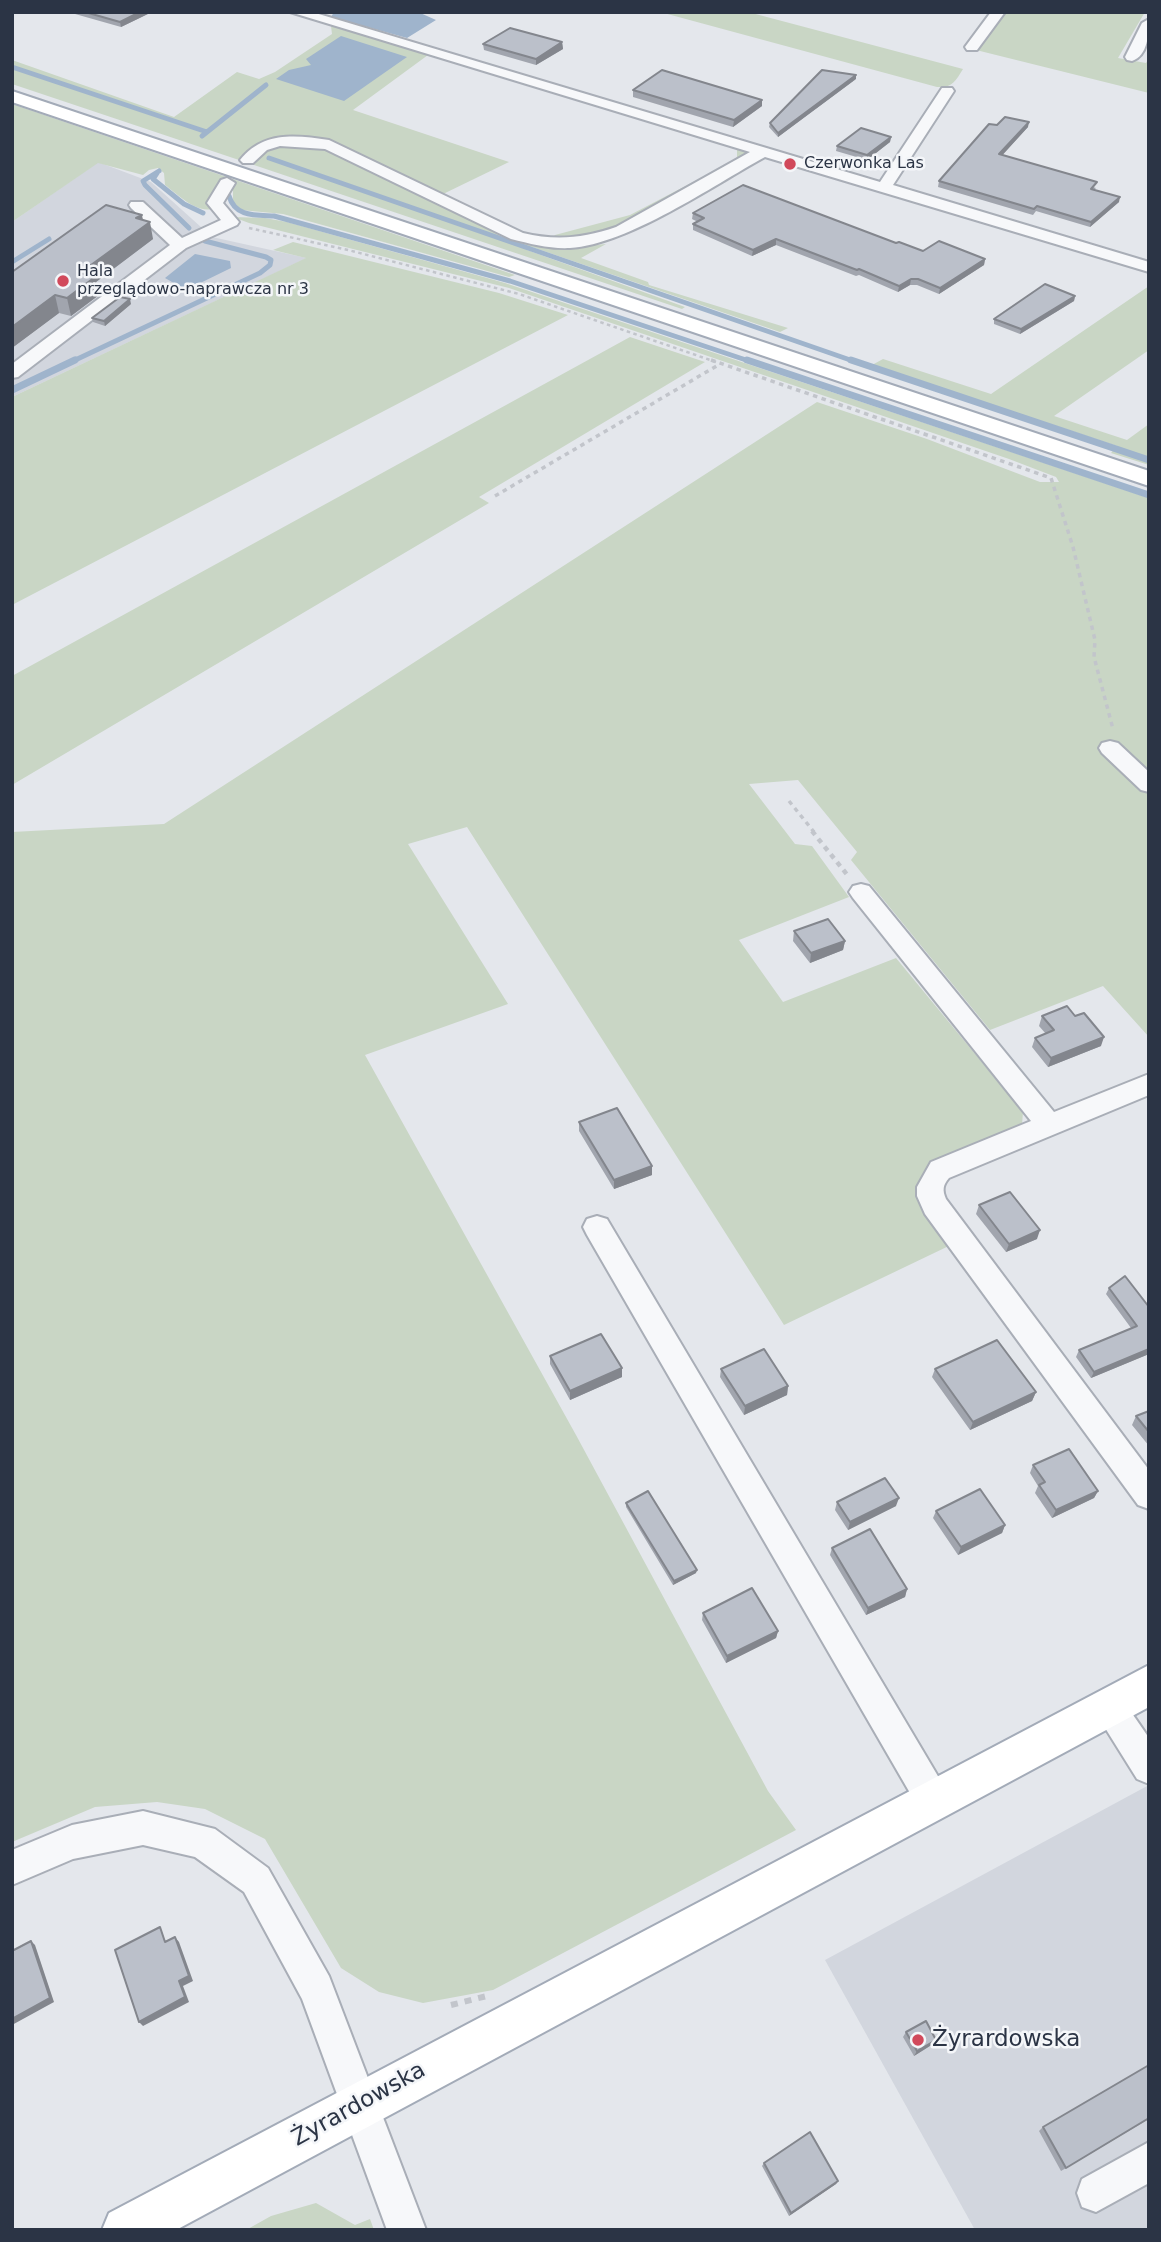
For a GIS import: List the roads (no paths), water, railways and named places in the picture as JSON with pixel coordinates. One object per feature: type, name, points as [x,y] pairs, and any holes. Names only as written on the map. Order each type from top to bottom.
[{"type":"main road","points":[[12,96],[1149,479]]},
{"type":"main road","name":"Żyrardowska","points":[[126,2230],[1149,1685]]},
{"type":"street","points":[[297,12],[1149,267]]},
{"type":"street","points":[[972,47],[998,12]]},
{"type":"street","points":[[1132,57],[1149,23]]},
{"type":"street","points":[[883,188],[947,91]]},
{"type":"street","points":[[247,160],[262,147],[278,141],[319,143],[517,236],[541,242],[570,243],[596,239],[622,230],[762,152]]},
{"type":"street","points":[[12,373],[155,273],[180,245],[231,222],[215,203],[227,183]]},
{"type":"street","points":[[140,213],[180,245]]},
{"type":"street","points":[[1110,748],[1149,785]]},
{"type":"street","points":[[861,892],[1049,1125]]},
{"type":"street","points":[[1149,1084],[940,1170],[931,1179],[930,1196],[1149,1495]]},
{"type":"street","points":[[597,1227],[933,1800]]},
{"type":"street","points":[[1108,1707],[1149,1767]]},
{"type":"street","points":[[12,1868],[72,1842],[143,1828],[203,1841],[256,1880],[316,1989],[407,2230]]},
{"type":"street","points":[[1096,2193],[1149,2161]]},
{"type":"water","points":[[334,12],[418,12],[436,20],[407,38],[331,17]]},
{"type":"water","points":[[341,36],[407,57],[344,101],[276,79],[289,70],[311,65],[306,59]]},
{"type":"water","points":[[195,254],[230,261],[231,268],[186,290],[165,278]]},
{"type":"waterway","points":[[12,67],[207,132]]},
{"type":"waterway","points":[[202,136],[266,85]]},
{"type":"waterway","points":[[269,158],[856,362]]},
{"type":"waterway","points":[[159,171],[143,181],[145,185],[189,228]]},
{"type":"waterway","points":[[157,173],[153,179],[184,204],[203,213]]},
{"type":"waterway","points":[[229,196],[236,208],[247,214],[274,216],[510,281],[752,362]]},
{"type":"waterway","points":[[12,262],[49,239]]},
{"type":"waterway","points":[[71,362],[260,273],[270,265],[271,260],[266,257],[205,241]]},
{"type":"waterway","points":[[12,390],[75,360]]},
{"type":"waterway","points":[[747,360],[1149,495]]},
{"type":"waterway","points":[[851,360],[1149,460]]},
{"type":"place","name":"Czerwonka Las","points":[[790,164]]},
{"type":"place","name":"Hala przeglądowo-naprawcza nr 3","points":[[63,281]]},
{"type":"place","name":"Żyrardowska","points":[[918,2040]]}]
